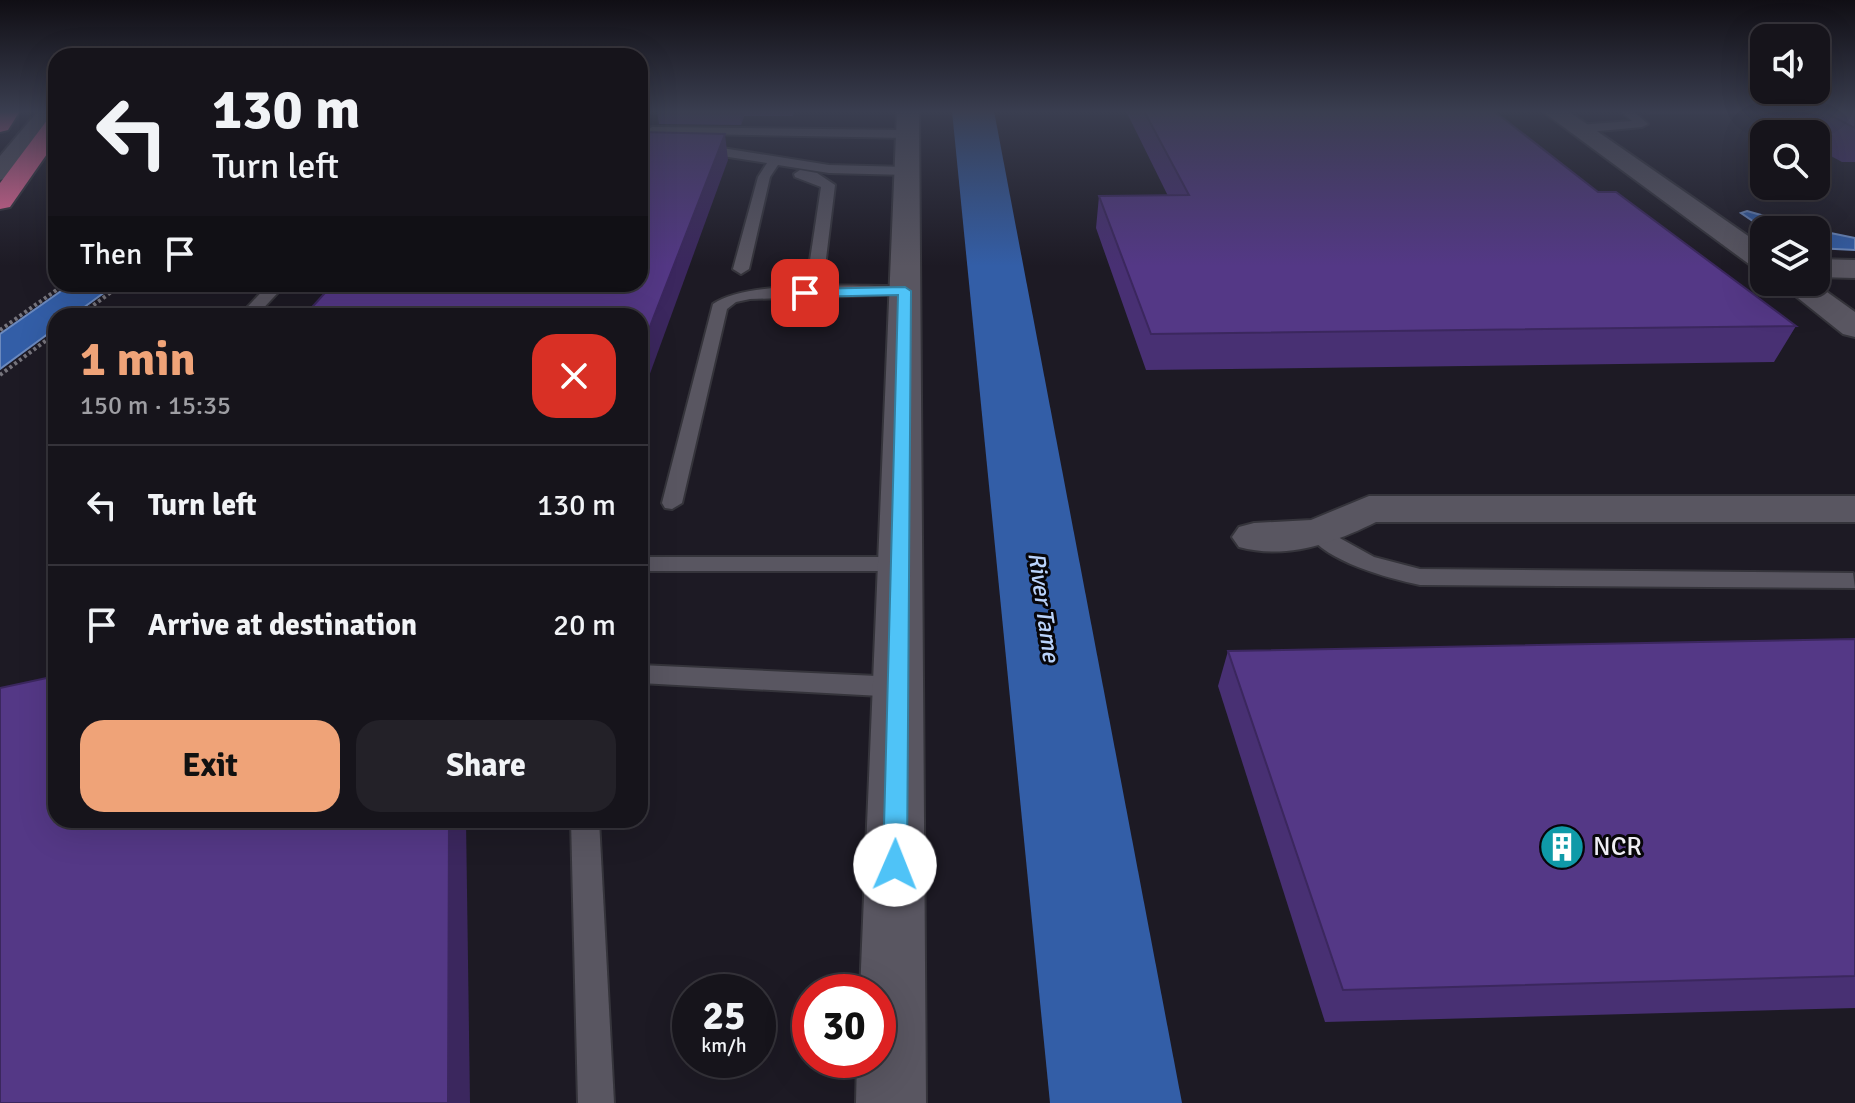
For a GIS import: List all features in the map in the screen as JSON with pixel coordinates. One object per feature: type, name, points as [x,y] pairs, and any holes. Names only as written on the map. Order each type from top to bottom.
[{"type":"highway","points":[[0,201],[28,162]]},
{"type":"street","points":[[891,1103],[907,162]]},
{"type":"street","points":[[1625,162],[1750,251]]},
{"type":"street","points":[[1830,268],[1855,269]]},
{"type":"street","points":[[1812,296],[1855,327]]},
{"type":"street","points":[[1254,537],[1318,533],[1369,509],[1855,509]]},
{"type":"lane","points":[[758,162],[812,176],[828,185],[817,267]]},
{"type":"lane","points":[[771,166],[829,169],[846,162]]},
{"type":"lane","points":[[741,269],[771,166]]},
{"type":"lane","points":[[672,503],[719,307],[730,299],[750,294],[905,291]]},
{"type":"lane","points":[[255,308],[270,292]]},
{"type":"lane","points":[[1318,533],[1343,552],[1370,565],[1420,577],[1853,581]]},
{"type":"lane","points":[[648,564],[901,564]]},
{"type":"lane","points":[[648,675],[899,687]]},
{"type":"lane","points":[[585,828],[596,1103]]},
{"type":"path","points":[[0,330],[54,292]]},
{"type":"path","points":[[90,308],[111,292]]},
{"type":"path","points":[[0,375],[48,339]]},
{"type":"water","points":[[1747,211],[1765,216],[1750,216],[1750,219],[1741,213]]},
{"type":"water","points":[[1830,233],[1855,238],[1855,250],[1830,249]]},
{"type":"water","points":[[60,292],[105,292],[83,308],[48,308],[48,334],[0,369],[0,334]]},
{"type":"building","points":[[648,162],[714,162],[648,331],[648,308],[311,308],[326,292],[648,292]]},
{"type":"building","points":[[1172,162],[1560,162],[1598,192],[1616,192],[1750,292],[1750,296],[1756,296],[1796,326],[1151,334],[1099,196],[1189,195]]},
{"type":"building","name":"NCR","points":[[1855,639],[1855,976],[1343,990],[1228,651]]},
{"type":"building","points":[[48,678],[48,828],[449,828],[448,1103],[0,1103],[0,688]]},
{"type":"waterway","name":"River Tame","points":[[980,162],[1116,1103]]},
{"type":"place","name":"NCR","points":[[1562,847]]},
{"type":"route","points":[[805,293],[905,291],[895,865]]}]
